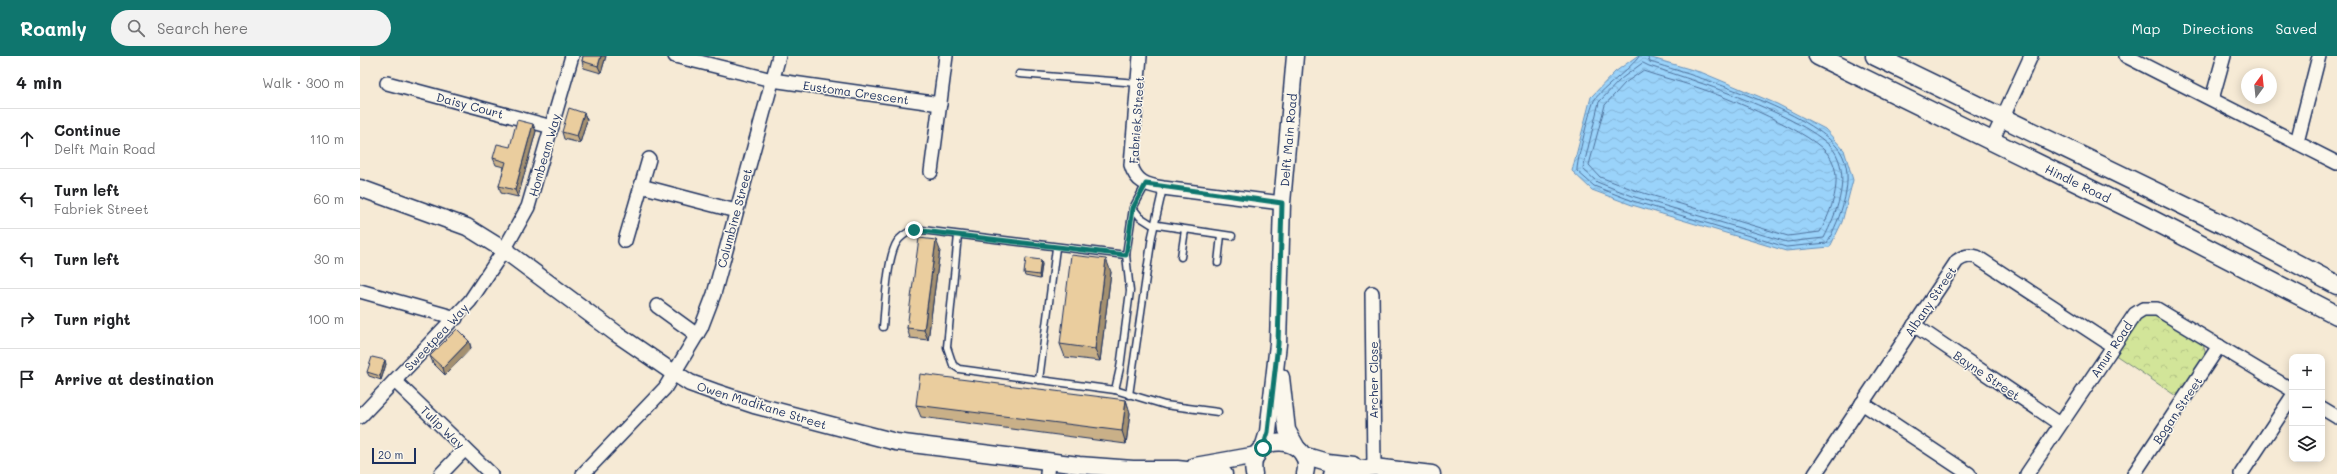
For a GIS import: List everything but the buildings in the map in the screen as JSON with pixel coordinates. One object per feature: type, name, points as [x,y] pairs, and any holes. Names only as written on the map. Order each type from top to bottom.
[{"type":"main road","name":"Hindle Road","points":[[1818,56],[2143,215],[2337,315]]},
{"type":"main road","points":[[1875,56],[2222,224],[2337,285]]},
{"type":"street","name":"Hombeam Way","points":[[504,250],[528,207],[572,56]]},
{"type":"street","name":"Eustoma Crescent","points":[[675,56],[772,80],[940,104]]},
{"type":"street","name":"Columbine Street","points":[[583,474],[665,388],[697,335],[714,294],[779,56]]},
{"type":"street","points":[[931,172],[946,56]]},
{"type":"street","name":"Fabriek Street","points":[[1140,56],[1131,165],[1137,178],[1146,184]]},
{"type":"street","name":"Delft Main Road","points":[[1254,474],[1254,463],[1268,432],[1278,344],[1282,203],[1295,56]]},
{"type":"street","points":[[1992,141],[2031,56]]},
{"type":"street","points":[[2126,56],[2337,163]]},
{"type":"street","points":[[2212,99],[2224,56]]},
{"type":"street","points":[[2297,142],[2319,56]]},
{"type":"street","name":"Daisy Court","points":[[387,83],[552,127]]},
{"type":"street","points":[[625,241],[649,160]]},
{"type":"street","points":[[1146,184],[1162,188],[1282,203]]},
{"type":"street","points":[[642,186],[736,211]]},
{"type":"street","name":"Owen Madikane Street","points":[[360,188],[396,203],[454,222],[504,250],[617,334],[690,383],[754,405],[896,442],[1048,468],[1178,469],[1224,474]]},
{"type":"street","name":"Owen Madikane Street","points":[[360,196],[396,203]]},
{"type":"street","name":"Sweetpea Way","points":[[360,416],[456,318],[470,301],[504,250]]},
{"type":"street","name":"Albany Street","points":[[1815,474],[1957,261],[1966,256],[1972,256],[2113,346]]},
{"type":"street","points":[[360,291],[456,318]]},
{"type":"street","name":"Archer Close","points":[[1369,467],[1372,293]]},
{"type":"street","points":[[657,306],[697,335]]},
{"type":"street","name":"Amur Road","points":[[2027,474],[2135,314],[2147,308],[2157,310],[2289,388]]},
{"type":"street","name":"Bayne Street","points":[[1914,326],[2060,424]]},
{"type":"street","name":"Delft Main Road","points":[[1278,344],[1287,430],[1300,452]]},
{"type":"street","name":"Bogan Street","points":[[2134,474],[2219,346]]},
{"type":"street","name":"Tulip Way","points":[[395,381],[491,474]]},
{"type":"street","points":[[2241,474],[2289,402]]},
{"type":"street","points":[[1862,403],[1969,474]]},
{"type":"street","points":[[2325,410],[2337,417]]},
{"type":"street","name":"Owen Madikane Street","points":[[1178,469],[1260,451],[1271,443],[1280,441],[1289,443],[1300,452],[1327,462],[1432,474]]},
{"type":"street","points":[[441,474],[465,449]]},
{"type":"street","points":[[1300,452],[1306,463],[1305,474]]},
{"type":"street","points":[[1332,474],[1369,467]]},
{"type":"lane","points":[[1019,74],[1138,83]]},
{"type":"lane","points":[[1115,390],[1120,368],[1130,291],[1126,255],[1133,208],[1146,184]]},
{"type":"lane","points":[[1129,395],[1162,188]]},
{"type":"lane","points":[[1133,208],[1142,220],[1155,225],[1232,236]]},
{"type":"lane","points":[[883,327],[892,255],[897,242],[905,234],[914,230],[1056,248],[1126,255]]},
{"type":"lane","points":[[1181,257],[1185,230]]},
{"type":"lane","points":[[958,235],[947,347],[950,360],[959,369],[1115,390],[1165,405],[1218,412]]},
{"type":"lane","points":[[1218,263],[1221,235]]},
{"type":"lane","points":[[1039,380],[1056,248]]},
{"type":"green space","points":[[2155,314],[2203,344],[2206,355],[2179,398],[2114,354],[2142,315]]},
{"type":"water","points":[[1637,56],[1645,56],[1703,73],[1777,104],[1825,129],[1844,150],[1853,180],[1842,222],[1830,247],[1786,251],[1632,205],[1592,190],[1572,171],[1591,97],[1615,72]]},
{"type":"route","points":[[914,230],[972,236],[1056,248],[1126,255],[1133,208],[1146,184],[1162,188],[1282,203],[1278,344],[1268,432],[1263,448]]}]
